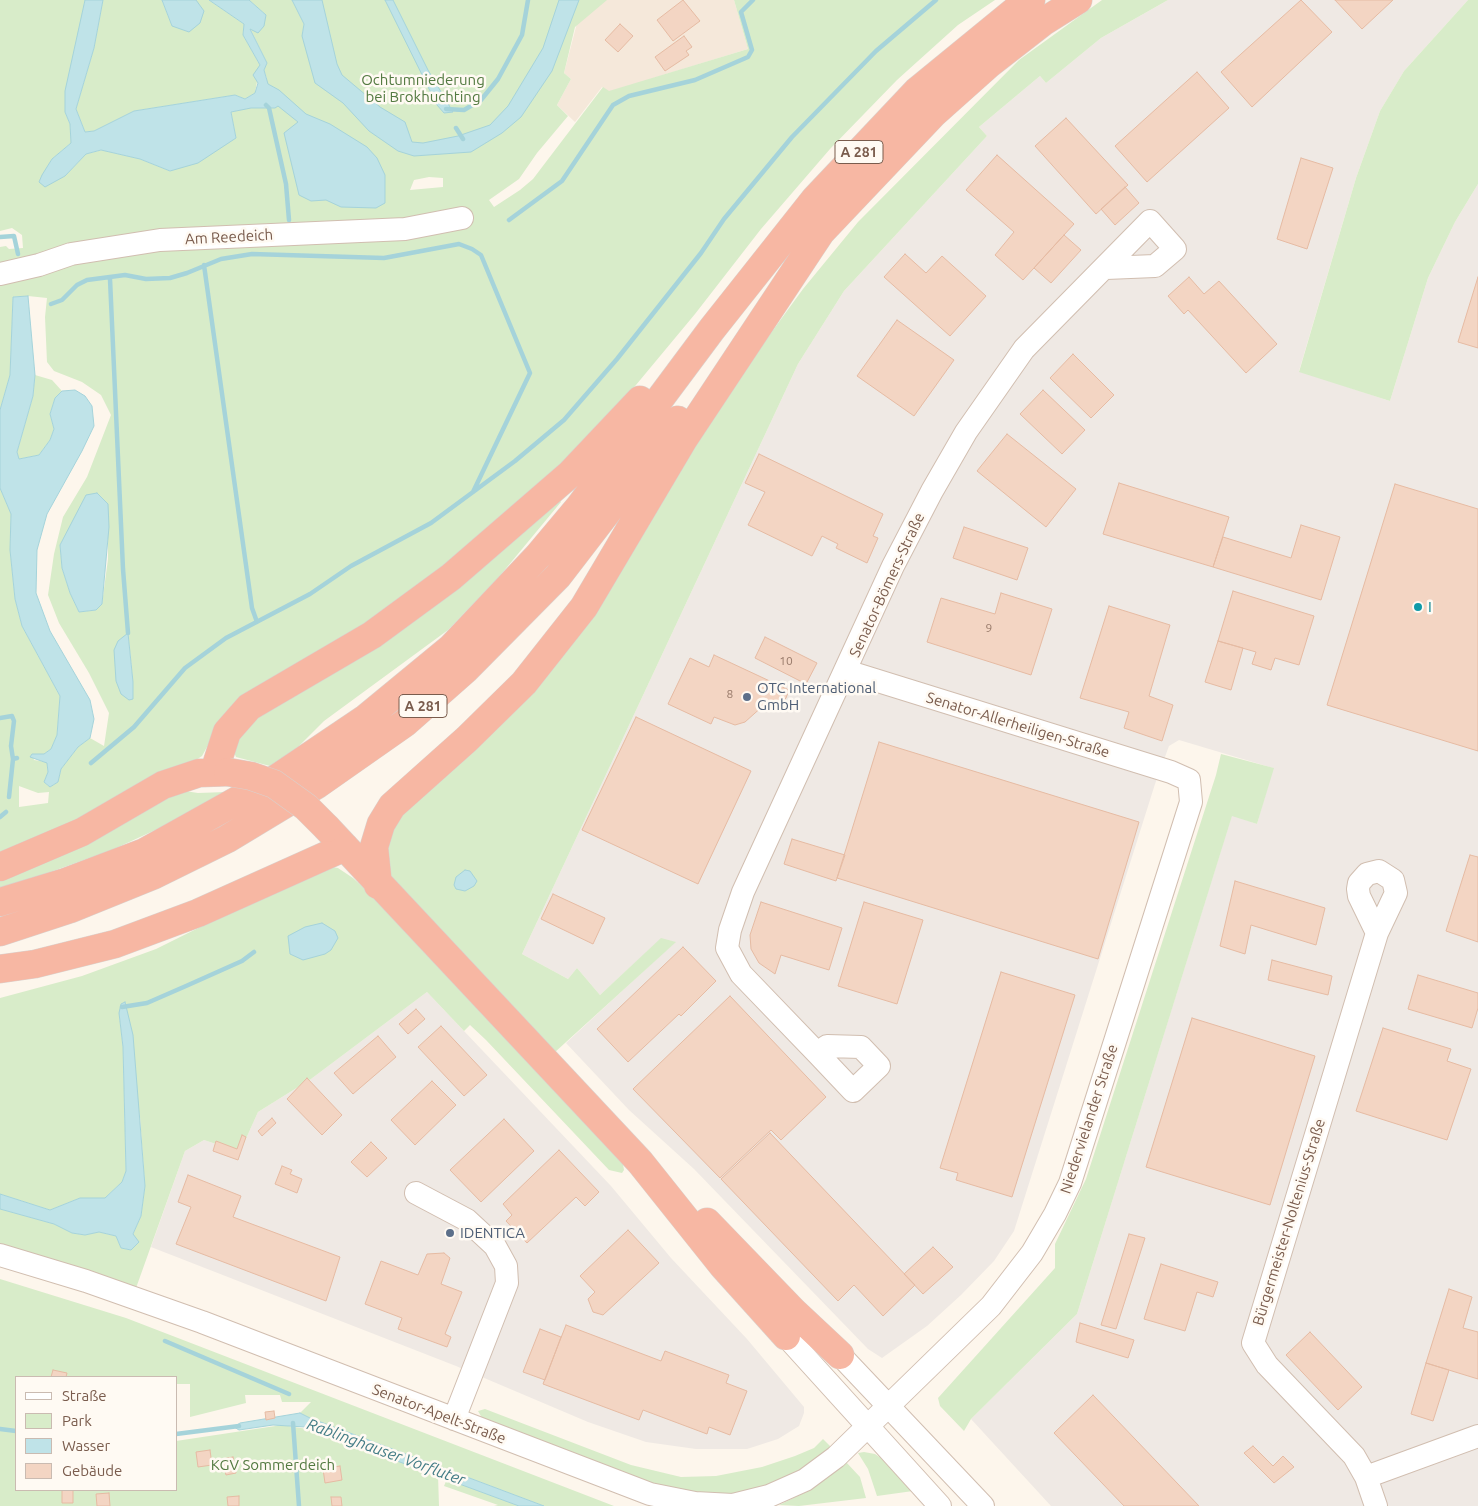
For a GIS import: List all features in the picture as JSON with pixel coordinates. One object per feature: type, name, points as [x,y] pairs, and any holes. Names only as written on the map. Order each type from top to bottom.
[{"type":"highway","name":"A 281","points":[[0,902],[63,883],[144,852],[286,773],[366,718],[451,648],[538,556],[580,506],[712,329],[815,198],[917,91],[1016,10],[1031,0]]},
{"type":"highway","name":"A 281","points":[[0,932],[70,909],[146,878],[227,839],[318,784],[405,723],[464,670],[558,576],[619,498],[668,430],[743,346],[821,232],[933,114],[989,64],[1043,22],[1078,0]]},
{"type":"highway","points":[[221,772],[227,732],[249,707],[372,635],[450,577],[570,474],[640,399],[712,329]]},
{"type":"highway","points":[[378,885],[374,847],[380,824],[392,806],[467,739],[524,682],[584,607],[682,440],[743,346]]},
{"type":"highway","points":[[0,867],[82,832],[163,785],[185,776],[221,772],[251,776],[274,784],[306,807],[336,837],[378,885],[640,1162],[723,1266],[786,1336]]},
{"type":"highway","points":[[0,969],[35,964],[115,944],[198,913],[336,837]]},
{"type":"highway","points":[[640,1162],[714,1228],[793,1311],[840,1355]]},
{"type":"street","name":"Am Reedeich","points":[[0,274],[39,265],[72,254],[160,240],[405,228],[462,218]]},
{"type":"street","name":"Senator-Bömers-Straße","points":[[818,1054],[741,974],[727,948],[730,930],[743,892],[893,566],[932,490],[966,432],[1024,349],[1086,285],[1106,268]]},
{"type":"street","name":"Senator-Allerheiligen-Straße","points":[[846,671],[1189,780]]},
{"type":"street","name":"Niedervielander Straße","points":[[889,1405],[991,1306],[1032,1253],[1055,1214],[1070,1183],[1191,802],[1189,780]]},
{"type":"street","name":"Bürgermeister-Noltenius-Straße","points":[[1366,1477],[1354,1456],[1267,1365],[1252,1343],[1376,933]]},
{"type":"street","points":[[416,1193],[467,1220],[495,1246],[506,1266],[506,1283],[454,1419]]},
{"type":"street","name":"Senator-Apelt-Straße","points":[[0,1254],[86,1281],[202,1322],[650,1494],[695,1503],[733,1505],[769,1496],[804,1480],[836,1456],[889,1405]]},
{"type":"street","points":[[786,1336],[940,1506]]},
{"type":"street","points":[[840,1355],[983,1506]]},
{"type":"street","points":[[1376,1506],[1366,1477],[1478,1436]]},
{"type":"shaded area","points":[[583,0],[734,0],[748,49],[608,92],[602,87],[575,122],[557,105],[571,79],[564,73]]},
{"type":"shaded area","points":[[1168,0],[1468,0],[1404,71],[1380,111],[1356,178],[1299,371],[1390,401],[1428,278],[1455,222],[1478,184],[1478,1506],[1051,1506],[971,1419],[1077,1314],[1232,815],[1257,824],[1273,768],[1179,740],[1169,746],[1155,784],[1014,1231],[994,1261],[961,1295],[927,1326],[882,1358],[868,1349],[694,1169],[629,1110],[566,1043],[675,942],[661,939],[600,995],[577,968],[568,979],[522,954],[798,364],[844,291],[987,136],[979,127],[1040,76],[1046,83],[1101,38]]},
{"type":"shaded area","points":[[427,992],[611,1186],[671,1258],[747,1339],[804,1407],[804,1413],[799,1426],[778,1439],[747,1449],[696,1449],[646,1442],[588,1422],[456,1366],[151,1247],[185,1151],[204,1140],[240,1152],[258,1112],[311,1079]]},
{"type":"green space","name":"Ochtumniederung bei Brokhuchting","points":[[0,0],[85,0],[65,112],[70,124],[71,143],[52,159],[39,182],[65,176],[86,154],[102,150],[140,159],[170,171],[236,138],[231,112],[251,107],[267,79],[264,70],[267,63],[250,28],[266,15],[249,0],[292,0],[304,24],[302,36],[310,0],[607,0],[575,27],[564,73],[571,79],[557,105],[568,116],[537,153],[519,179],[489,200],[494,207],[533,179],[603,87],[609,91],[748,49],[734,0],[995,0],[958,25],[897,80],[830,149],[761,229],[695,314],[631,391],[567,458],[484,536],[384,611],[347,635],[244,694],[227,711],[202,756],[196,760],[83,818],[0,856],[0,488],[11,514],[10,550],[15,599],[22,626],[60,696],[57,735],[51,749],[44,754],[32,754],[34,760],[47,762],[48,772],[44,782],[50,787],[58,782],[61,769],[78,747],[90,738],[104,746],[109,713],[89,673],[59,623],[48,595],[54,554],[63,517],[87,477],[111,415],[101,395],[82,382],[54,371],[47,362],[45,317],[47,298],[28,296],[13,297],[10,375],[0,410],[0,247],[6,246],[9,249],[23,248],[22,235],[12,228],[0,231]],"holes":[[[429,177],[443,178],[443,187],[410,190],[414,180]],[[108,504],[108,559],[102,604],[96,610],[79,612],[70,593],[62,568],[60,545],[68,531]],[[128,633],[133,699],[116,681],[116,667]],[[19,786],[38,793],[49,792],[48,803],[19,807]]]},
{"type":"green space","points":[[103,0],[162,0],[172,26],[196,0],[209,0],[244,24],[243,35],[260,65],[255,93],[245,99],[235,95],[134,111],[94,131],[85,132],[76,109],[94,48]]},
{"type":"green space","points":[[1102,0],[1168,0],[1101,38],[1046,83],[1040,76],[979,127],[987,136],[844,291],[798,364],[522,954],[568,979],[577,968],[600,995],[661,938],[676,942],[554,1053],[405,897],[388,872],[383,851],[388,828],[462,757],[803,289],[858,222],[1019,60]]},
{"type":"green space","points":[[1468,0],[1478,0],[1478,184],[1455,222],[1428,278],[1390,401],[1299,372],[1356,178],[1380,111],[1404,71]]},
{"type":"green space","points":[[35,375],[52,380],[62,391],[55,398],[50,414],[54,429],[50,440],[39,455],[19,459],[17,452],[33,396]]},
{"type":"green space","points":[[558,498],[561,502],[498,578],[448,630],[324,721],[298,747],[270,766],[236,757],[231,745],[243,725]]},
{"type":"green space","points":[[1221,754],[1274,768],[1257,824],[1232,816],[1077,1314],[971,1419],[964,1431],[940,1406],[938,1398],[1055,1268],[1055,1244],[1086,1179],[1216,775]]},
{"type":"green space","points":[[185,791],[198,793],[226,792],[190,814],[112,850],[0,890],[0,879],[172,794]]},
{"type":"green space","points":[[327,866],[338,868],[353,878],[375,898],[609,1147],[623,1164],[624,1170],[622,1173],[609,1170],[486,1040],[470,1025],[464,1031],[427,992],[311,1079],[258,1112],[240,1152],[204,1140],[185,1151],[136,1288],[0,1244],[0,1209],[54,1224],[72,1233],[85,1235],[99,1232],[116,1236],[121,1248],[131,1250],[133,1234],[141,1216],[145,1186],[140,1117],[119,1013],[123,1047],[126,1172],[122,1182],[105,1198],[80,1198],[50,1210],[0,1194],[0,998],[82,976],[156,949],[317,869]]},
{"type":"green space","name":"KGV Sommerdeich","points":[[0,1279],[126,1318],[614,1506],[544,1506],[310,1418],[300,1413],[311,1402],[282,1402],[280,1395],[245,1395],[246,1403],[190,1417],[190,1384],[178,1384],[178,1376],[15,1376],[15,1491],[178,1491],[178,1441],[282,1425],[320,1431],[438,1475],[439,1506],[0,1506]]},
{"type":"green space","points":[[485,1409],[631,1465],[681,1477],[716,1476],[762,1467],[814,1448],[823,1439],[831,1447],[812,1466],[766,1489],[712,1497],[648,1484],[482,1418],[478,1411]]},
{"type":"green space","points":[[858,1453],[875,1454],[884,1460],[913,1491],[877,1496],[868,1469]]},
{"type":"green space","points":[[846,1462],[860,1477],[866,1498],[799,1506],[779,1505],[810,1490]]},
{"type":"green space","points":[[447,1479],[519,1506],[494,1506],[498,1505],[444,1486]]},
{"type":"water","points":[[85,0],[103,0],[94,48],[76,109],[85,132],[94,131],[134,111],[235,95],[245,99],[255,93],[258,83],[253,75],[260,65],[243,35],[244,24],[209,0],[249,0],[266,15],[264,26],[258,33],[250,29],[267,63],[264,70],[268,84],[279,90],[306,114],[330,124],[367,147],[377,158],[385,175],[385,203],[376,208],[341,207],[326,200],[311,201],[299,195],[284,133],[298,122],[278,106],[275,108],[251,108],[231,112],[236,138],[198,163],[170,171],[140,159],[101,150],[86,154],[65,176],[45,187],[39,182],[42,175],[52,159],[71,143],[70,124],[65,112],[65,91]]},
{"type":"water","points":[[162,0],[196,0],[204,11],[200,23],[189,32],[172,26]]},
{"type":"water","points":[[292,0],[322,0],[337,64],[342,75],[380,107],[405,122],[412,142],[423,143],[458,136],[490,125],[508,106],[543,48],[559,0],[579,0],[552,71],[521,117],[502,133],[471,152],[414,156],[398,151],[369,131],[343,103],[315,83],[302,36],[304,24]]},
{"type":"water","points":[[385,0],[393,0],[428,70],[453,112],[444,113],[437,105]]},
{"type":"water","points":[[28,296],[35,375],[33,396],[17,452],[19,459],[39,455],[50,440],[54,429],[50,414],[55,398],[62,391],[75,390],[85,396],[92,406],[94,426],[47,514],[37,550],[36,593],[50,631],[90,700],[94,719],[90,738],[78,747],[61,769],[58,782],[50,787],[44,782],[48,772],[47,763],[30,757],[32,754],[44,754],[51,749],[57,735],[60,696],[22,626],[15,599],[10,550],[11,514],[0,488],[0,410],[10,375],[13,297]]},
{"type":"water","points":[[97,493],[108,504],[109,527],[102,604],[96,610],[79,612],[70,593],[62,568],[60,545],[86,495]]},
{"type":"water","points":[[128,633],[133,682],[133,699],[129,700],[121,694],[116,681],[114,650],[118,641]]},
{"type":"water","points":[[465,870],[470,871],[477,881],[474,886],[465,891],[456,889],[454,885],[456,877]]},
{"type":"water","points":[[322,923],[335,931],[338,938],[331,950],[325,954],[303,960],[290,954],[288,936],[305,927]]},
{"type":"water","points":[[125,1002],[133,1035],[145,1186],[141,1216],[133,1234],[139,1242],[131,1250],[121,1248],[116,1236],[99,1232],[85,1235],[72,1233],[54,1224],[0,1209],[0,1194],[50,1210],[80,1198],[105,1198],[122,1182],[126,1171],[123,1047],[119,1013],[121,1004]]},
{"type":"water","points":[[300,1413],[544,1506],[519,1506],[305,1427],[273,1425],[239,1430],[234,1427],[240,1423]]},
{"type":"building","points":[[683,0],[700,21],[673,41],[657,20]]},
{"type":"building","points":[[1301,0],[1332,32],[1252,107],[1221,72]]},
{"type":"building","points":[[1335,0],[1393,0],[1362,29]]},
{"type":"building","points":[[620,24],[633,36],[618,52],[605,40]]},
{"type":"building","points":[[684,36],[692,47],[686,51],[689,55],[665,71],[655,57]]},
{"type":"building","points":[[1197,72],[1229,108],[1147,182],[1115,146]]},
{"type":"building","points":[[1066,118],[1128,185],[1096,214],[1035,146]]},
{"type":"building","points":[[997,155],[1074,224],[1023,280],[995,255],[1014,232],[966,190]]},
{"type":"building","points":[[1301,158],[1333,168],[1307,249],[1277,239]]},
{"type":"building","points":[[1125,187],[1139,203],[1115,225],[1101,209]]},
{"type":"building","points":[[1064,235],[1081,250],[1051,283],[1034,268]]},
{"type":"building","points":[[905,254],[926,273],[942,256],[986,296],[950,336],[884,277]]},
{"type":"building","points":[[1189,277],[1204,294],[1219,281],[1277,344],[1246,373],[1188,310],[1184,314],[1168,296]]},
{"type":"building","points":[[1478,277],[1478,348],[1458,342]]},
{"type":"building","points":[[897,320],[954,360],[914,416],[857,376]]},
{"type":"building","points":[[1073,354],[1114,395],[1091,418],[1050,378]]},
{"type":"building","points":[[1043,390],[1085,430],[1062,454],[1020,414]]},
{"type":"building","points":[[1007,434],[1076,489],[1046,527],[977,471]]},
{"type":"building","points":[[759,454],[883,514],[873,536],[878,538],[867,563],[836,548],[838,544],[822,536],[812,556],[748,525],[765,492],[745,483]]},
{"type":"building","points":[[1119,483],[1229,517],[1213,567],[1103,534]]},
{"type":"building","name":"I","points":[[1395,484],[1478,509],[1478,751],[1327,705]]},
{"type":"building","points":[[1301,525],[1340,537],[1321,600],[1213,567],[1223,537],[1291,558]]},
{"type":"building","points":[[964,527],[1028,548],[1017,580],[953,558]]},
{"type":"building","points":[[1233,591],[1314,616],[1299,665],[1275,658],[1271,670],[1252,664],[1256,652],[1218,641]]},
{"type":"building","points":[[1001,593],[1052,609],[1031,675],[927,642],[941,598],[995,614]]},
{"type":"building","points":[[1109,606],[1170,625],[1149,696],[1173,705],[1162,741],[1124,728],[1129,712],[1080,698]]},
{"type":"building","points":[[765,637],[817,663],[806,684],[755,658]]},
{"type":"building","points":[[1218,641],[1243,648],[1231,690],[1205,682]]},
{"type":"building","points":[[714,655],[789,690],[786,698],[781,704],[773,707],[764,705],[745,722],[735,725],[714,717],[711,724],[668,704],[690,658],[709,667]]},
{"type":"building","points":[[636,717],[751,771],[698,884],[582,830]]},
{"type":"building","points":[[879,742],[1139,822],[1098,959],[837,878]]},
{"type":"building","points":[[792,839],[845,855],[836,881],[784,864]]},
{"type":"building","points":[[1470,855],[1478,857],[1478,942],[1446,931]]},
{"type":"building","points":[[1235,881],[1325,908],[1316,945],[1251,925],[1245,954],[1220,946]]},
{"type":"building","points":[[553,894],[605,918],[593,944],[541,919]]},
{"type":"building","points":[[761,902],[842,928],[829,970],[781,955],[775,974],[759,963],[751,949],[750,935]]},
{"type":"building","points":[[864,902],[923,920],[897,1004],[838,986]]},
{"type":"building","points":[[683,947],[716,981],[681,1016],[679,1014],[628,1062],[597,1029]]},
{"type":"building","points":[[1272,960],[1332,976],[1328,995],[1268,980]]},
{"type":"building","points":[[1001,972],[1075,995],[1012,1197],[956,1180],[958,1173],[940,1168]]},
{"type":"building","points":[[1418,975],[1478,993],[1478,1008],[1472,1028],[1408,1009]]},
{"type":"building","points":[[730,996],[826,1097],[781,1140],[771,1130],[720,1178],[633,1089]]},
{"type":"building","points":[[416,1009],[425,1019],[408,1034],[399,1024]]},
{"type":"building","points":[[1192,1018],[1315,1056],[1270,1205],[1146,1167]]},
{"type":"building","points":[[441,1026],[487,1075],[464,1096],[418,1047]]},
{"type":"building","points":[[1383,1028],[1451,1049],[1447,1061],[1471,1069],[1447,1140],[1356,1111]]},
{"type":"building","points":[[378,1036],[396,1057],[353,1094],[334,1073]]},
{"type":"building","points":[[307,1078],[342,1115],[322,1135],[287,1099]]},
{"type":"building","points":[[432,1081],[456,1105],[415,1145],[391,1120]]},
{"type":"building","points":[[272,1118],[276,1123],[262,1136],[258,1131]]},
{"type":"building","points":[[504,1119],[534,1151],[481,1202],[450,1170]]},
{"type":"building","points":[[770,1133],[915,1285],[883,1316],[854,1285],[838,1301],[721,1179]]},
{"type":"building","points":[[242,1135],[246,1137],[238,1160],[213,1151],[216,1141],[237,1149]]},
{"type":"building","points":[[371,1142],[387,1158],[367,1177],[351,1162]]},
{"type":"building","points":[[559,1150],[599,1192],[585,1206],[576,1197],[527,1243],[506,1221],[512,1215],[503,1204]]},
{"type":"building","points":[[282,1166],[292,1170],[290,1174],[302,1179],[297,1193],[275,1184]]},
{"type":"building","points":[[188,1175],[241,1196],[233,1217],[340,1257],[326,1301],[176,1244],[191,1207],[178,1202]]},
{"type":"building","points":[[628,1230],[659,1263],[603,1315],[593,1312],[588,1299],[595,1292],[580,1276]]},
{"type":"building","points":[[1129,1234],[1145,1238],[1116,1329],[1101,1325]]},
{"type":"building","points":[[933,1247],[953,1267],[923,1294],[904,1274]]},
{"type":"building","points":[[444,1253],[450,1258],[441,1284],[462,1292],[445,1334],[451,1337],[447,1347],[398,1329],[402,1318],[365,1304],[381,1261],[418,1275],[427,1254]]},
{"type":"building","points":[[1161,1264],[1218,1282],[1213,1297],[1197,1292],[1185,1331],[1144,1319]]},
{"type":"building","points":[[1449,1289],[1472,1297],[1463,1328],[1478,1332],[1478,1379],[1426,1363]]},
{"type":"building","points":[[1080,1323],[1134,1340],[1128,1358],[1076,1342]]},
{"type":"building","points":[[566,1325],[661,1361],[665,1351],[729,1375],[726,1383],[747,1391],[730,1435],[709,1427],[707,1434],[643,1410],[639,1420],[543,1384]]},
{"type":"building","points":[[540,1329],[561,1337],[545,1380],[523,1372]]},
{"type":"building","points":[[1310,1332],[1362,1387],[1338,1410],[1286,1355]]},
{"type":"building","points":[[1426,1363],[1449,1370],[1433,1421],[1411,1414]]},
{"type":"building","points":[[53,1370],[67,1373],[66,1376],[51,1376]]},
{"type":"building","points":[[1093,1395],[1199,1506],[1124,1506],[1054,1433]]},
{"type":"building","points":[[274,1411],[275,1418],[266,1420],[265,1412]]},
{"type":"building","points":[[1253,1446],[1273,1466],[1283,1456],[1294,1467],[1274,1483],[1244,1453]]},
{"type":"building","points":[[210,1450],[212,1465],[198,1467],[196,1452]]},
{"type":"building","points":[[233,1457],[236,1473],[226,1475],[222,1459]]},
{"type":"building","points":[[340,1466],[342,1480],[325,1483],[323,1469]]},
{"type":"building","points":[[62,1491],[73,1491],[73,1503],[62,1503]]},
{"type":"building","points":[[109,1493],[110,1506],[97,1506],[96,1494]]},
{"type":"building","points":[[239,1496],[239,1506],[228,1506],[227,1497]]},
{"type":"building","points":[[331,1497],[341,1497],[342,1506],[332,1506]]},
{"type":"waterway","points":[[446,109],[464,110],[481,100],[498,79],[522,35],[528,0]]},
{"type":"waterway","points":[[509,220],[562,181],[613,105],[629,96],[695,80],[748,57],[752,50],[741,12],[753,0]]},
{"type":"waterway","points":[[91,763],[134,727],[185,668],[226,638],[310,594],[351,566],[431,523],[515,461],[564,420],[617,359],[701,253],[724,219],[792,137],[876,51],[936,0]]},
{"type":"waterway","points":[[266,105],[269,108],[286,184],[289,220]]},
{"type":"waterway","points":[[456,128],[463,139]]},
{"type":"waterway","points":[[0,237],[14,236],[18,254]]},
{"type":"waterway","points":[[51,304],[62,300],[77,285],[87,280],[125,275],[146,279],[170,278],[221,259],[252,254],[384,258],[459,244],[472,249],[481,255],[530,373],[473,492]]},
{"type":"waterway","points":[[204,265],[252,608],[257,622]]},
{"type":"waterway","points":[[110,279],[123,569],[128,633]]},
{"type":"waterway","points":[[0,718],[12,716],[14,721],[11,746],[13,759],[17,758]]},
{"type":"waterway","points":[[9,797],[13,759]]},
{"type":"waterway","points":[[0,817],[6,812]]},
{"type":"waterway","points":[[122,1007],[147,1003],[242,961],[254,952]]},
{"type":"waterway","points":[[165,1341],[289,1394]]},
{"type":"waterway","points":[[293,1423],[299,1506]]},
{"type":"waterway","name":"Rablinghauser Vorfluter","points":[[178,1434],[239,1426]]},
{"type":"waterway","name":"Rablinghauser Vorfluter","points":[[0,1429],[15,1431]]},
{"type":"place","name":"I","points":[[1418,607]]},
{"type":"place","name":"OTC International GmbH","points":[[747,697]]},
{"type":"place","name":"IDENTICA","points":[[450,1233]]}]
